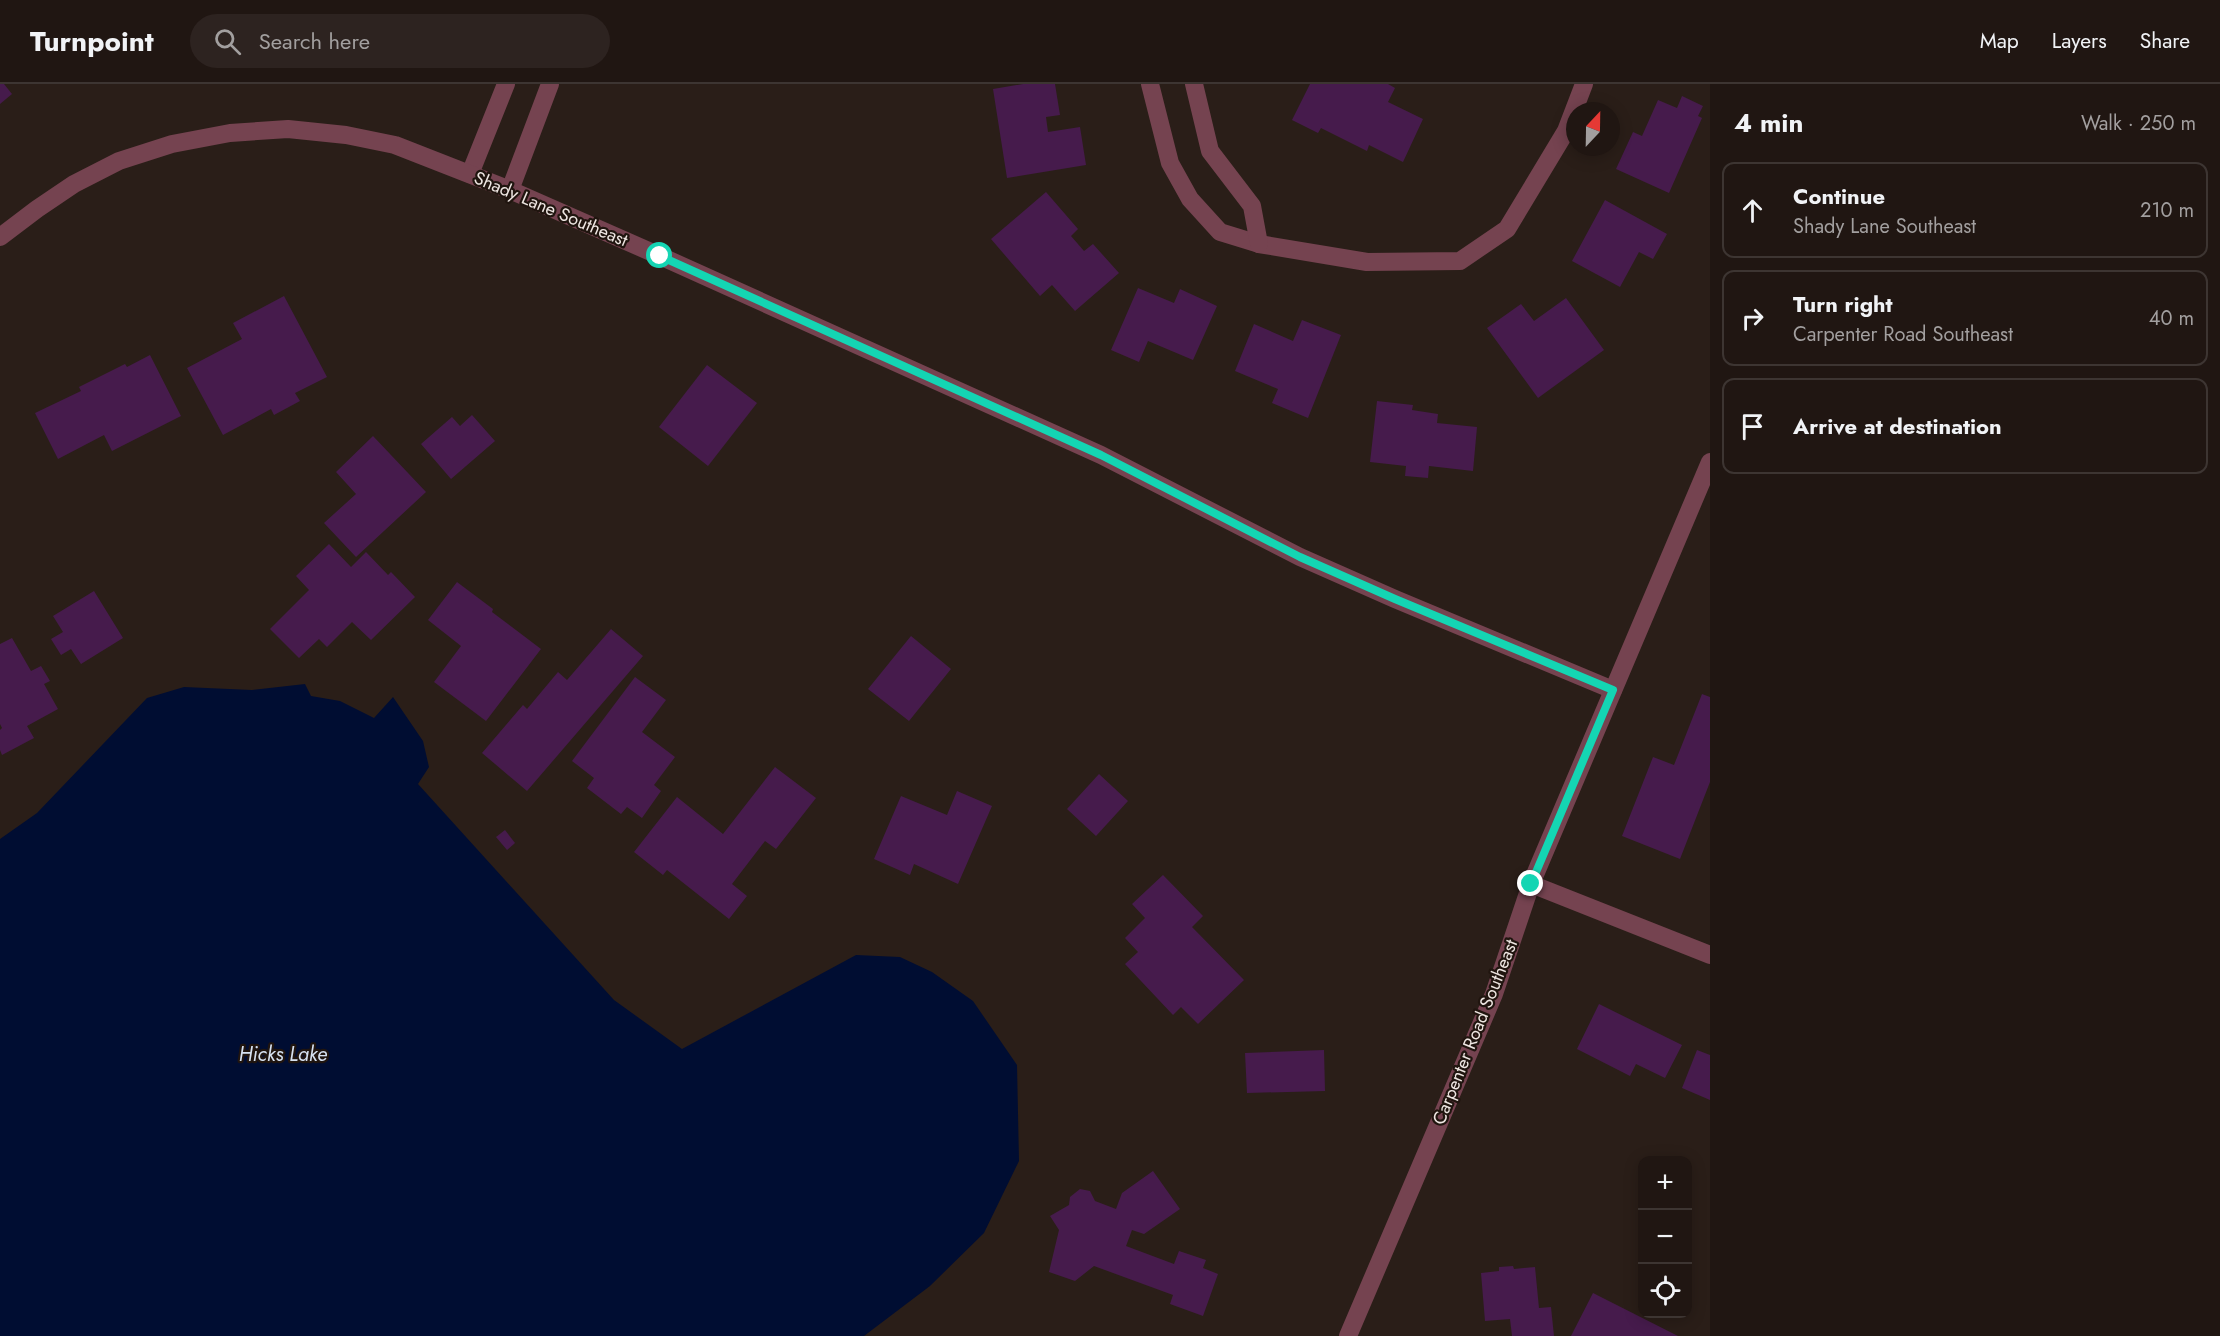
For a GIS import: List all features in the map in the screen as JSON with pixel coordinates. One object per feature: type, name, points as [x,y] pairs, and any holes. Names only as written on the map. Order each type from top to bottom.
[{"type":"street","points":[[470,174],[506,84]]},
{"type":"street","points":[[510,190],[550,84]]},
{"type":"street","points":[[1150,84],[1170,163],[1190,199],[1220,232],[1259,244],[1367,262],[1460,261],[1507,229],[1566,131],[1584,84]]},
{"type":"street","points":[[1194,84],[1210,151],[1252,206],[1259,244]]},
{"type":"street","name":"Shady Lane Southeast","points":[[0,237],[74,184],[118,161],[172,144],[230,133],[288,129],[346,135],[395,145],[510,190],[1101,455],[1311,561],[1395,599],[1613,690]]},
{"type":"street","name":"Carpenter Road Southeast","points":[[1348,1336],[1494,994],[1531,884],[1710,462]]},
{"type":"street","points":[[1531,884],[1710,955]]},
{"type":"water","name":"Hicks Lake","points":[[305,684],[311,696],[340,701],[374,718],[393,697],[423,741],[429,767],[418,784],[614,1000],[682,1049],[856,955],[900,957],[932,972],[973,1001],[1017,1065],[1019,1161],[984,1233],[930,1286],[864,1336],[0,1336],[0,839],[37,813],[147,698],[184,687],[252,690]]},
{"type":"building","points":[[0,84],[4,84],[12,94],[0,104]]},
{"type":"building","points":[[1023,84],[1055,84],[1060,115],[1046,117],[1048,132],[1080,127],[1086,165],[1007,178],[993,89]]},
{"type":"building","points":[[1310,84],[1388,84],[1395,88],[1388,102],[1423,119],[1403,162],[1369,145],[1367,151],[1321,128],[1318,133],[1292,120]]},
{"type":"building","points":[[1682,96],[1703,106],[1698,116],[1702,118],[1669,193],[1616,169],[1633,132],[1642,136],[1658,100],[1677,108]]},
{"type":"building","points":[[1046,192],[1078,229],[1071,236],[1084,251],[1093,244],[1119,273],[1075,311],[1052,285],[1040,296],[991,239]]},
{"type":"building","points":[[1605,200],[1667,234],[1653,259],[1639,252],[1620,287],[1572,261]]},
{"type":"building","points":[[1138,288],[1174,303],[1180,289],[1217,306],[1193,360],[1148,341],[1139,362],[1111,350]]},
{"type":"building","points":[[284,296],[327,377],[295,393],[300,401],[274,415],[271,409],[223,435],[187,368],[242,339],[233,323]]},
{"type":"building","points":[[1566,298],[1604,350],[1538,398],[1487,328],[1521,304],[1534,321]]},
{"type":"building","points":[[1302,320],[1341,335],[1308,418],[1272,403],[1278,389],[1235,371],[1254,324],[1293,341]]},
{"type":"building","points":[[150,355],[181,416],[112,451],[104,435],[58,459],[35,413],[81,391],[79,387],[125,364],[127,367]]},
{"type":"building","points":[[707,365],[757,403],[708,466],[659,427]]},
{"type":"building","points":[[1377,401],[1413,405],[1412,410],[1438,414],[1437,423],[1477,427],[1473,471],[1429,466],[1428,478],[1405,476],[1406,466],[1370,462]]},
{"type":"building","points":[[472,415],[495,441],[451,479],[421,444],[452,417],[460,426]]},
{"type":"building","points":[[373,436],[426,492],[356,557],[324,523],[356,494],[336,472]]},
{"type":"building","points":[[329,544],[351,567],[366,552],[388,575],[391,572],[415,597],[371,640],[352,622],[327,647],[319,639],[299,658],[270,629],[309,590],[296,576]]},
{"type":"building","points":[[457,582],[541,649],[486,721],[434,682],[461,646],[428,620]]},
{"type":"building","points":[[94,591],[123,638],[81,664],[71,649],[61,655],[51,639],[63,632],[53,616]]},
{"type":"building","points":[[611,629],[643,656],[527,791],[482,753],[523,705],[527,709],[558,672],[567,680]]},
{"type":"building","points":[[911,636],[951,669],[909,721],[868,689]]},
{"type":"building","points":[[12,638],[31,671],[41,666],[50,681],[44,684],[58,709],[27,726],[34,738],[2,755],[0,750],[0,730],[2,728],[0,724],[0,644]]},
{"type":"building","points":[[635,677],[666,700],[642,732],[675,757],[654,785],[661,791],[642,818],[627,807],[621,814],[587,788],[594,778],[572,761]]},
{"type":"building","points":[[1702,694],[1710,697],[1710,782],[1680,859],[1622,836],[1653,757],[1674,765]]},
{"type":"building","points":[[775,767],[816,798],[776,849],[765,841],[732,884],[747,896],[729,919],[667,870],[663,875],[634,852],[677,797],[723,834]]},
{"type":"building","points":[[1099,774],[1128,801],[1096,836],[1067,809]]},
{"type":"building","points":[[957,791],[992,806],[958,884],[914,864],[910,875],[874,859],[901,796],[947,815]]},
{"type":"building","points":[[505,830],[515,843],[507,850],[496,837]]},
{"type":"building","points":[[1163,875],[1203,916],[1192,927],[1244,980],[1198,1024],[1181,1007],[1173,1015],[1125,964],[1138,952],[1125,938],[1145,918],[1132,904]]},
{"type":"building","points":[[1599,1004],[1682,1045],[1665,1078],[1636,1064],[1630,1076],[1577,1049]]},
{"type":"building","points":[[1324,1050],[1325,1091],[1247,1093],[1245,1053]]},
{"type":"building","points":[[1697,1050],[1710,1055],[1710,1100],[1682,1088]]},
{"type":"building","points":[[1153,1171],[1180,1209],[1144,1234],[1132,1230],[1126,1246],[1174,1264],[1179,1251],[1206,1260],[1203,1268],[1218,1274],[1203,1316],[1170,1304],[1173,1295],[1094,1266],[1075,1281],[1049,1272],[1059,1230],[1050,1216],[1069,1205],[1070,1197],[1080,1189],[1090,1191],[1095,1201],[1116,1209],[1122,1193]]},
{"type":"building","points":[[1513,1266],[1514,1269],[1535,1267],[1539,1308],[1551,1307],[1554,1336],[1512,1336],[1510,1319],[1485,1321],[1481,1273],[1499,1271],[1499,1267]]},
{"type":"building","points":[[1593,1293],[1638,1316],[1638,1318],[1642,1318],[1678,1336],[1571,1336]]},
{"type":"route","points":[[660,256],[1101,455],[1300,557],[1613,690],[1531,884]]}]
